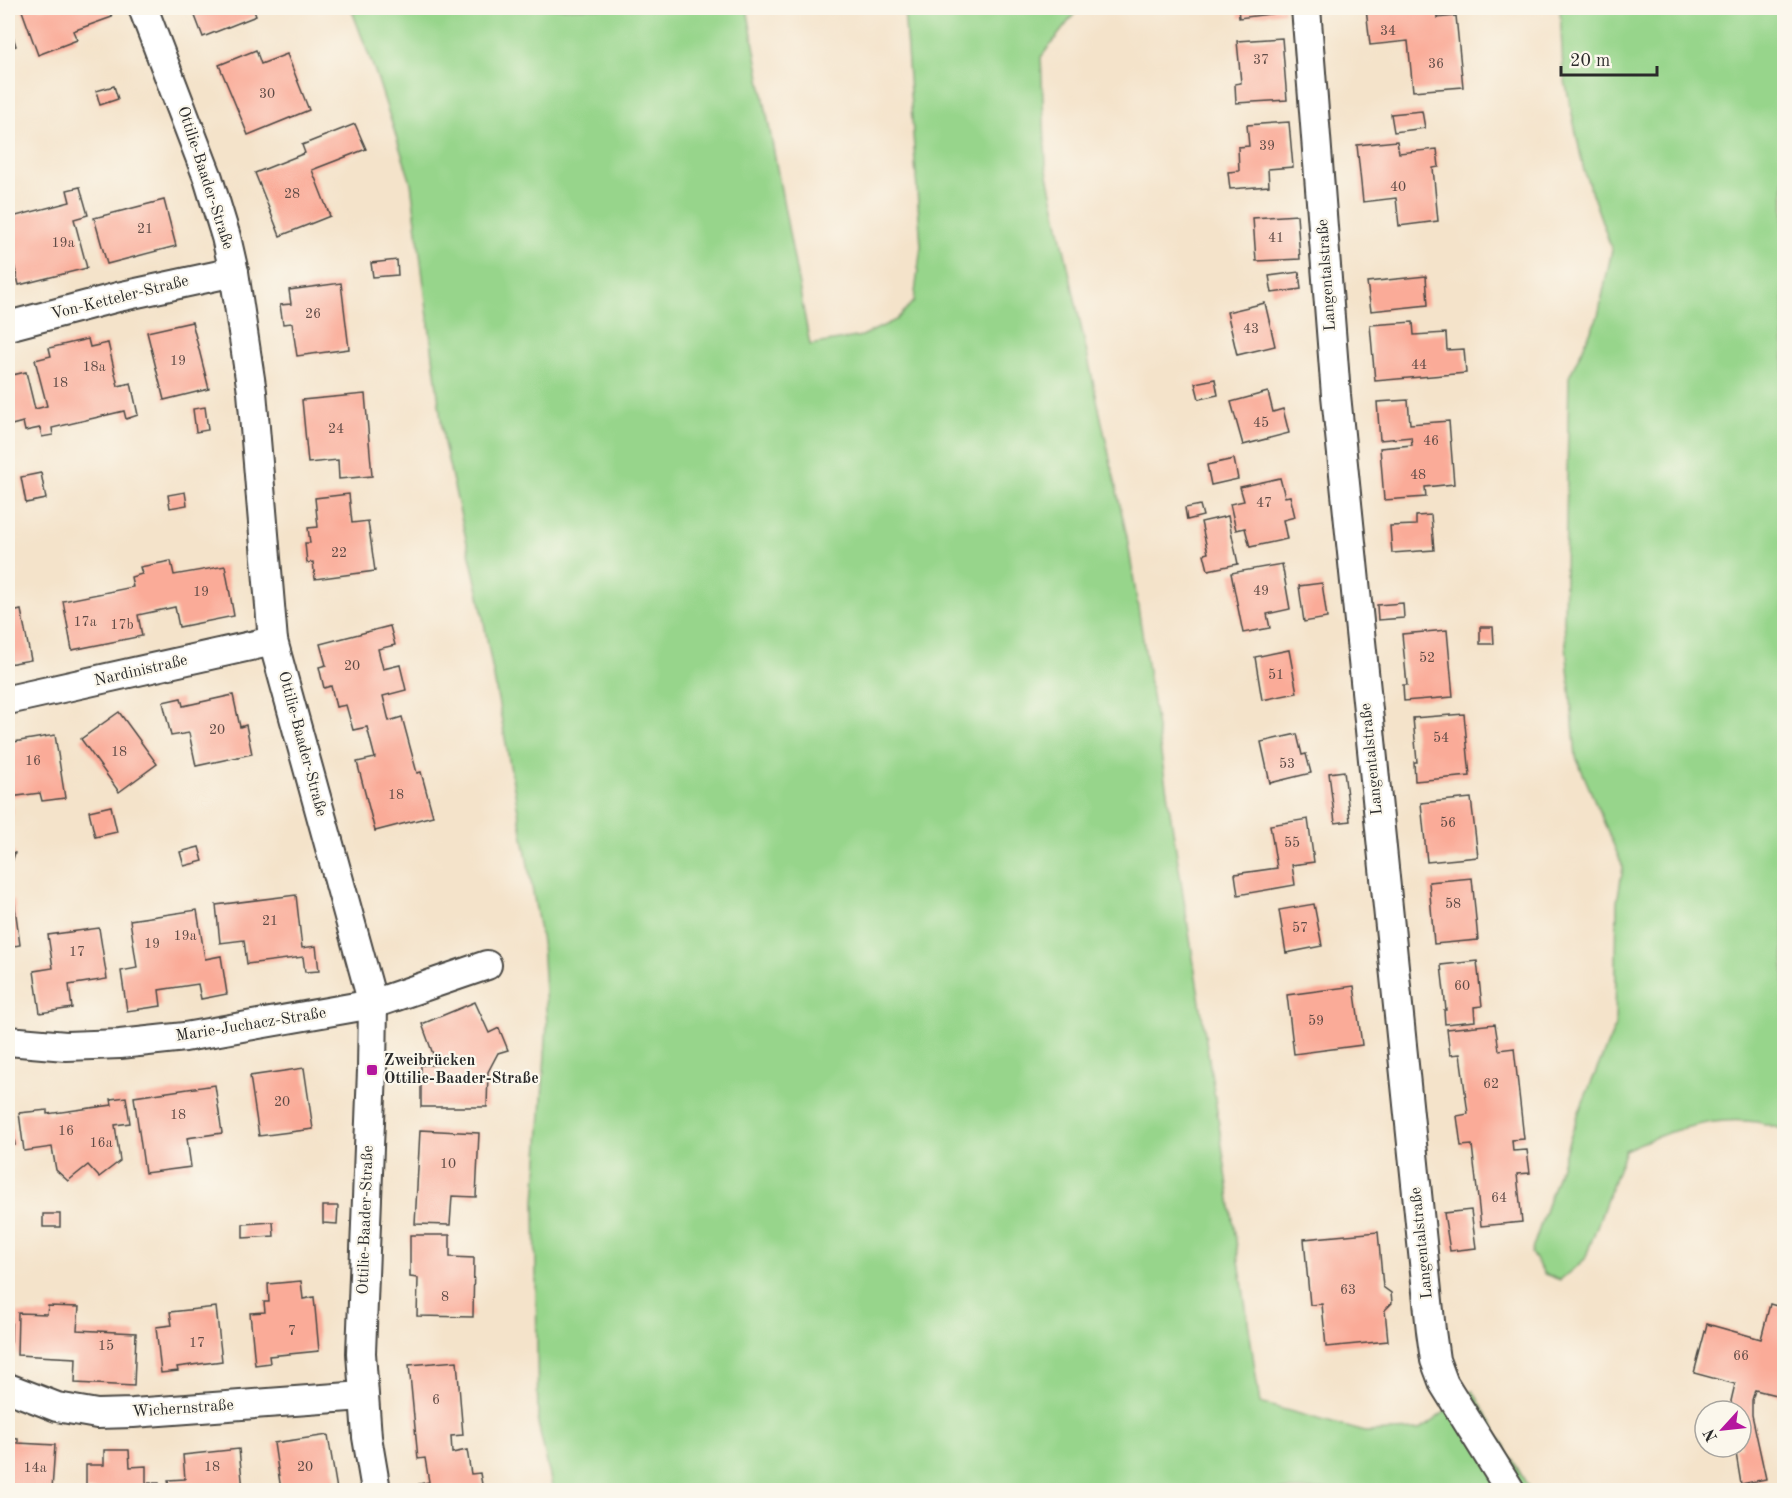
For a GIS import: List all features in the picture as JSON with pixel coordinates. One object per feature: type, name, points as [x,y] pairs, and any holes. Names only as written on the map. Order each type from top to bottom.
[{"type":"street","name":"Ottilie-Baader-Straße","points":[[143,8],[208,178],[226,237],[234,272],[252,392],[273,641],[373,1004],[361,1353],[363,1396],[376,1491]]},
{"type":"street","name":"Langentalstraße","points":[[1306,8],[1337,406],[1431,1330],[1436,1360],[1444,1384],[1510,1491]]},
{"type":"street","name":"Von-Ketteler-Straße","points":[[8,326],[118,297],[234,272]]},
{"type":"street","name":"Nardinistraße","points":[[8,700],[273,641]]},
{"type":"street","name":"Marie-Juchacz-Straße","points":[[8,1041],[66,1046],[120,1044],[184,1037],[373,1004],[487,965]]},
{"type":"street","name":"Wichernstraße","points":[[8,1388],[57,1407],[97,1414],[363,1396]]},
{"type":"green space","points":[[351,8],[747,8],[810,345],[862,336],[896,320],[914,301],[921,246],[904,8],[1079,8],[1041,57],[1046,166],[1127,537],[1215,1098],[1260,1403],[1365,1432],[1420,1430],[1473,1391],[1530,1490],[553,1490],[538,1423],[535,1202],[547,1025],[542,942],[479,595],[444,443],[411,183],[377,77]]},
{"type":"green space","points":[[1560,8],[1784,8],[1784,1130],[1757,1122],[1740,1120],[1706,1123],[1672,1131],[1625,1150],[1585,1259],[1560,1280],[1544,1274],[1531,1253],[1580,1109],[1615,1027],[1617,902],[1623,867],[1576,757],[1564,622],[1569,377],[1598,316],[1612,250],[1584,171],[1563,71]]},
{"type":"building","points":[[21,8],[109,8],[112,17],[73,31],[77,40],[38,55]]},
{"type":"building","points":[[192,8],[253,8],[256,16],[203,37]]},
{"type":"building","points":[[1238,8],[1283,8],[1284,12],[1239,18]]},
{"type":"building","points":[[1366,8],[1436,8],[1437,18],[1456,16],[1463,87],[1413,91],[1408,41],[1370,45]]},
{"type":"building","points":[[8,21],[16,46],[8,49]]},
{"type":"building","points":[[1282,38],[1287,100],[1236,103],[1235,84],[1241,83],[1237,41]]},
{"type":"building","points":[[256,50],[261,64],[287,54],[309,110],[248,135],[219,65]]},
{"type":"building","points":[[114,86],[118,99],[100,105],[96,91]]},
{"type":"building","points":[[1422,111],[1425,128],[1394,132],[1391,114]]},
{"type":"building","points":[[1289,122],[1293,167],[1268,169],[1269,186],[1230,189],[1228,172],[1239,171],[1238,147],[1249,146],[1247,125]]},
{"type":"building","points":[[355,124],[366,149],[312,170],[330,216],[280,236],[255,173],[305,153],[302,145]]},
{"type":"building","points":[[1397,141],[1399,153],[1437,149],[1439,167],[1433,168],[1438,221],[1399,226],[1396,198],[1363,202],[1357,145]]},
{"type":"building","points":[[80,187],[88,215],[74,219],[87,268],[19,285],[8,240],[8,218],[70,202],[67,190]]},
{"type":"building","points":[[164,200],[176,246],[107,264],[94,218]]},
{"type":"building","points":[[1297,215],[1300,259],[1256,261],[1253,218]]},
{"type":"building","points":[[397,260],[398,275],[373,277],[371,263]]},
{"type":"building","points":[[1299,272],[1301,289],[1272,293],[1269,276]]},
{"type":"building","points":[[1426,276],[1428,305],[1371,311],[1367,282]]},
{"type":"building","points":[[341,283],[349,349],[297,356],[292,323],[283,324],[280,305],[291,304],[289,290]]},
{"type":"building","points":[[1265,303],[1275,346],[1237,355],[1227,312]]},
{"type":"building","points":[[192,322],[209,389],[164,400],[147,332]]},
{"type":"building","points":[[1413,322],[1414,335],[1446,333],[1447,350],[1464,349],[1466,373],[1375,381],[1370,325]]},
{"type":"building","points":[[88,339],[90,347],[108,343],[118,386],[131,383],[138,415],[126,419],[124,411],[52,428],[53,435],[42,437],[40,428],[25,431],[23,422],[8,426],[8,362],[12,375],[26,372],[35,409],[47,406],[35,360],[51,356],[49,348]]},
{"type":"building","points":[[1215,379],[1218,395],[1199,399],[1195,383]]},
{"type":"building","points":[[1268,392],[1273,412],[1283,409],[1289,433],[1243,445],[1231,402]]},
{"type":"building","points":[[365,394],[372,476],[339,479],[338,460],[308,463],[302,400]]},
{"type":"building","points":[[1408,400],[1410,424],[1449,421],[1454,484],[1425,487],[1426,497],[1384,500],[1380,448],[1412,445],[1411,437],[1380,440],[1377,402]]},
{"type":"building","points":[[205,407],[208,430],[196,432],[193,409]]},
{"type":"building","points":[[1234,459],[1238,479],[1211,485],[1207,465]]},
{"type":"building","points":[[41,473],[46,499],[26,503],[21,477]]},
{"type":"building","points":[[1280,478],[1285,497],[1290,496],[1295,517],[1283,520],[1287,539],[1250,547],[1245,528],[1236,530],[1230,504],[1244,501],[1240,487]]},
{"type":"building","points":[[185,492],[187,505],[170,508],[168,495]]},
{"type":"building","points":[[349,494],[352,523],[368,521],[375,571],[315,579],[313,562],[307,563],[305,543],[310,543],[308,528],[318,527],[315,498]]},
{"type":"building","points":[[1200,505],[1203,516],[1187,520],[1185,508]]},
{"type":"building","points":[[1431,515],[1434,550],[1392,553],[1390,526],[1416,525],[1416,516]]},
{"type":"building","points":[[1228,516],[1238,564],[1208,570],[1204,554],[1208,553],[1201,522]]},
{"type":"building","points":[[171,561],[174,575],[225,566],[234,616],[179,627],[175,607],[138,615],[142,636],[72,650],[63,601],[133,587],[131,577],[142,574],[140,567]]},
{"type":"building","points":[[1282,564],[1290,609],[1267,614],[1270,628],[1243,633],[1231,573]]},
{"type":"building","points":[[1322,583],[1327,618],[1304,622],[1299,586]]},
{"type":"building","points":[[1403,603],[1404,618],[1378,620],[1377,605]]},
{"type":"building","points":[[21,610],[31,660],[8,664],[8,613]]},
{"type":"building","points":[[390,626],[395,645],[378,649],[383,669],[400,665],[406,690],[383,696],[389,721],[402,717],[417,773],[421,772],[433,816],[375,831],[357,762],[375,758],[367,727],[353,730],[346,705],[336,707],[331,686],[324,688],[319,667],[326,665],[320,644]]},
{"type":"building","points":[[1480,627],[1493,627],[1494,644],[1480,644]]},
{"type":"building","points":[[1447,630],[1453,697],[1404,701],[1403,685],[1407,685],[1402,634]]},
{"type":"building","points":[[1289,650],[1297,693],[1262,700],[1255,657]]},
{"type":"building","points":[[233,695],[240,727],[246,725],[252,754],[196,766],[189,733],[171,736],[163,702],[181,698],[183,706]]},
{"type":"building","points":[[119,712],[157,764],[119,792],[81,739]]},
{"type":"building","points":[[1464,714],[1470,776],[1415,781],[1414,762],[1417,762],[1413,718]]},
{"type":"building","points":[[1297,734],[1302,755],[1306,754],[1311,773],[1270,783],[1261,742]]},
{"type":"building","points":[[55,735],[65,798],[42,801],[40,793],[10,797],[13,815],[8,816],[8,743]]},
{"type":"building","points":[[1344,771],[1350,821],[1335,823],[1329,773]]},
{"type":"building","points":[[1471,798],[1478,857],[1427,862],[1421,803]]},
{"type":"building","points":[[111,806],[117,832],[95,837],[89,811]]},
{"type":"building","points":[[1308,819],[1314,862],[1292,865],[1295,885],[1238,895],[1235,874],[1277,868],[1270,825]]},
{"type":"building","points":[[199,847],[203,861],[184,866],[180,852]]},
{"type":"building","points":[[8,851],[15,853],[8,874]]},
{"type":"building","points":[[1472,878],[1478,940],[1434,944],[1429,882]]},
{"type":"building","points":[[296,895],[302,948],[316,946],[319,971],[305,972],[303,957],[247,964],[244,940],[220,943],[216,905]]},
{"type":"building","points":[[14,900],[20,945],[8,947],[8,901]]},
{"type":"building","points":[[1314,904],[1322,946],[1286,953],[1279,910]]},
{"type":"building","points":[[197,910],[205,959],[221,956],[227,994],[201,999],[198,984],[159,990],[161,1006],[127,1011],[121,971],[137,968],[130,920]]},
{"type":"building","points":[[99,928],[107,979],[69,985],[72,1008],[40,1013],[34,971],[53,968],[48,935]]},
{"type":"building","points":[[1477,961],[1482,1006],[1474,1007],[1475,1021],[1445,1024],[1444,1010],[1446,1010],[1441,965]]},
{"type":"building","points":[[1354,986],[1362,1045],[1294,1054],[1287,995]]},
{"type":"building","points":[[475,1002],[489,1033],[499,1028],[508,1050],[498,1053],[488,1072],[487,1107],[421,1107],[421,1065],[437,1065],[422,1024]]},
{"type":"building","points":[[1495,1024],[1499,1050],[1514,1048],[1524,1139],[1512,1140],[1513,1151],[1527,1150],[1530,1173],[1517,1174],[1522,1222],[1481,1226],[1472,1145],[1461,1146],[1457,1116],[1468,1114],[1460,1054],[1450,1055],[1447,1029]]},
{"type":"building","points":[[304,1068],[313,1129],[259,1136],[250,1076]]},
{"type":"building","points":[[215,1085],[222,1133],[187,1138],[191,1167],[145,1173],[134,1097]]},
{"type":"building","points":[[126,1097],[130,1123],[115,1125],[120,1161],[99,1177],[88,1165],[68,1181],[56,1170],[52,1147],[24,1151],[19,1113],[47,1110],[47,1114],[112,1105],[111,1099]]},
{"type":"building","points":[[8,1112],[10,1112],[15,1145],[8,1146]]},
{"type":"building","points":[[420,1130],[479,1133],[476,1197],[452,1196],[450,1225],[415,1224]]},
{"type":"building","points":[[323,1206],[338,1206],[337,1224],[323,1223]]},
{"type":"building","points":[[1471,1210],[1476,1248],[1450,1251],[1444,1213]]},
{"type":"building","points":[[43,1214],[60,1214],[60,1227],[43,1227]]},
{"type":"building","points":[[273,1222],[274,1236],[243,1238],[243,1224]]},
{"type":"building","points":[[1378,1232],[1383,1287],[1391,1293],[1392,1303],[1385,1310],[1388,1341],[1326,1347],[1322,1304],[1310,1305],[1304,1239]]},
{"type":"building","points":[[410,1235],[450,1235],[450,1257],[474,1258],[473,1317],[417,1316],[418,1278],[410,1277]]},
{"type":"building","points":[[301,1281],[303,1299],[314,1297],[319,1351],[269,1356],[270,1363],[255,1365],[250,1313],[265,1312],[264,1302],[269,1302],[268,1284]]},
{"type":"building","points":[[8,1287],[12,1287],[11,1342],[8,1342]]},
{"type":"building","points":[[1770,1304],[1784,1308],[1784,1397],[1755,1390],[1752,1399],[1731,1399],[1735,1384],[1694,1373],[1707,1324],[1761,1339]]},
{"type":"building","points":[[48,1306],[79,1307],[77,1330],[136,1333],[134,1386],[75,1383],[76,1358],[17,1355],[18,1313],[47,1314]]},
{"type":"building","points":[[216,1307],[222,1361],[177,1367],[178,1371],[161,1373],[156,1327],[172,1325],[170,1312]]},
{"type":"building","points":[[457,1361],[463,1435],[451,1436],[452,1453],[467,1450],[471,1474],[480,1473],[483,1490],[421,1490],[419,1484],[429,1482],[425,1458],[418,1459],[409,1365]]},
{"type":"building","points":[[1753,1420],[1766,1479],[1741,1484],[1737,1459],[1753,1459]]},
{"type":"building","points":[[328,1435],[337,1490],[281,1490],[274,1443]]},
{"type":"building","points":[[8,1438],[18,1439],[18,1443],[55,1445],[52,1490],[8,1490]]},
{"type":"building","points":[[239,1449],[243,1490],[169,1490],[168,1480],[185,1479],[183,1455]]},
{"type":"building","points":[[104,1450],[129,1450],[130,1467],[146,1466],[146,1483],[159,1483],[159,1490],[86,1490],[86,1465],[104,1465]]},
{"type":"place","name":"Zweibrücken Ottilie-Baader-Straße","points":[[372,1070]]}]
